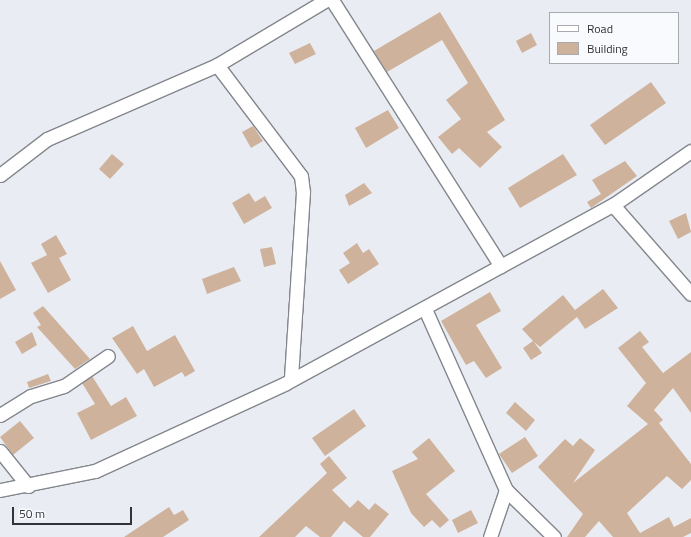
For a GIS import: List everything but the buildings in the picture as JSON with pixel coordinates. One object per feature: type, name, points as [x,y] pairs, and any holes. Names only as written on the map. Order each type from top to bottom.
[{"type":"street","points":[[0,175],[47,139],[217,65],[326,0]]},
{"type":"street","points":[[332,0],[501,266]]},
{"type":"street","points":[[217,65],[301,176],[304,192],[291,380]]},
{"type":"street","points":[[0,490],[28,486],[95,471],[291,380],[425,309],[613,205],[691,151]]},
{"type":"street","points":[[613,205],[691,294]]},
{"type":"street","points":[[425,309],[506,490],[554,537]]},
{"type":"street","points":[[0,415],[31,396],[64,386],[108,356]]},
{"type":"street","points":[[0,451],[28,486]]},
{"type":"street","points":[[490,537],[506,490]]}]
